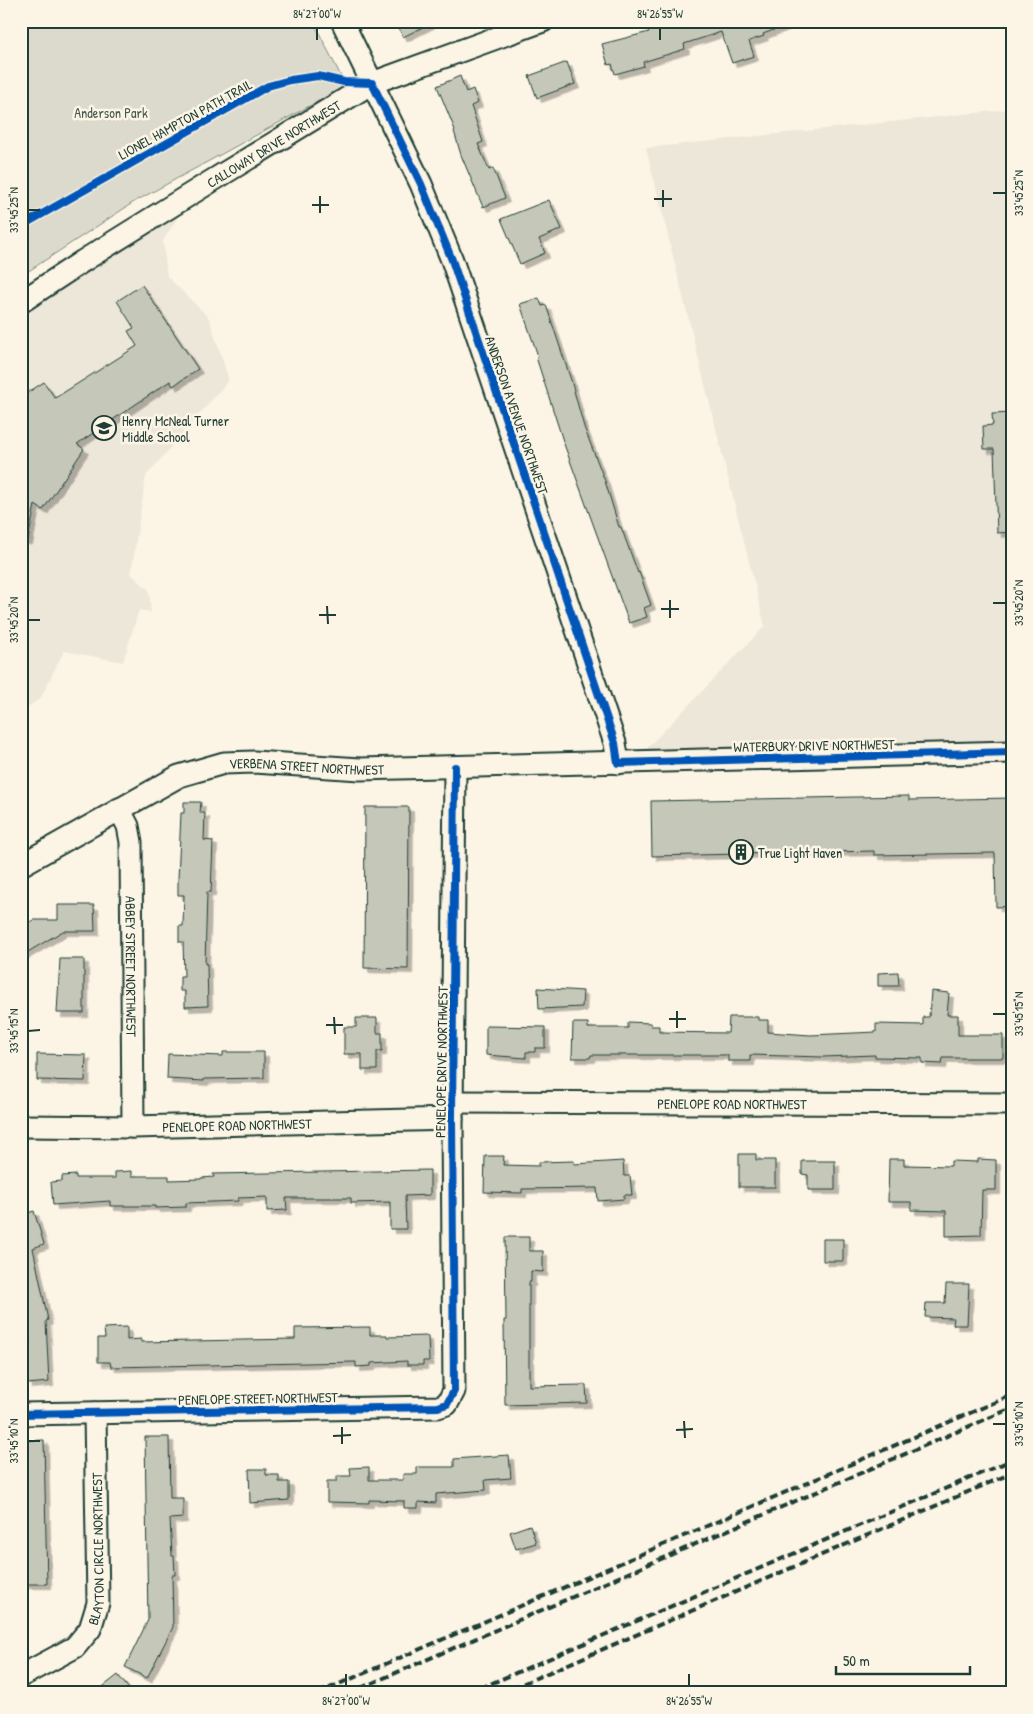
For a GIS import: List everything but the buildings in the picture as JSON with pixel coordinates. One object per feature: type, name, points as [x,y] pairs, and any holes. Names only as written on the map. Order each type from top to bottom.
[{"type":"street","name":"ANDERSON AVENUE NORTHWEST","points":[[342,21],[421,184],[452,260],[614,743],[618,763]]},
{"type":"street","name":"CALLOWAY DRIVE NORTHWEST","points":[[21,302],[195,191],[372,82],[542,21]]},
{"type":"street","name":"WATERBURY DRIVE NORTHWEST","points":[[618,763],[1012,752]]},
{"type":"street","name":"VERBENA STREET NORTHWEST","points":[[21,865],[179,776],[224,763],[254,762],[360,769],[618,763]]},
{"type":"street","name":"PENELOPE DRIVE NORTHWEST","points":[[454,1357],[452,1110],[455,767]]},
{"type":"street","name":"ABBEY STREET NORTHWEST","points":[[119,809],[128,826],[131,842],[133,1127]]},
{"type":"street","name":"PENELOPE ROAD NORTHWEST","points":[[21,1126],[133,1127],[613,1102],[1012,1104]]},
{"type":"street","name":"PENELOPE STREET NORTHWEST","points":[[21,1414],[438,1407],[447,1404],[454,1391],[454,1357]]},
{"type":"street","name":"BLAYTON CIRCLE NORTHWEST","points":[[21,1676],[75,1647],[90,1629],[98,1602],[95,1413]]},
{"type":"shaded area","points":[[1012,109],[1012,760],[628,768],[765,626],[646,148]]},
{"type":"shaded area","name":"Henry McNeal Turner Middle School","points":[[184,207],[163,241],[167,276],[209,318],[229,380],[146,476],[131,574],[149,590],[151,612],[139,610],[123,662],[64,651],[40,699],[21,711],[21,315]]},
{"type":"green space","name":"Anderson Park","points":[[21,21],[313,21],[346,86],[134,202],[21,276]]},
{"type":"railway","points":[[318,1693],[1012,1395]]},
{"type":"railway","points":[[349,1693],[1012,1408]]},
{"type":"railway","points":[[469,1693],[1012,1460]]},
{"type":"railway","points":[[501,1693],[1012,1473]]},
{"type":"cycle path","name":"LIONEL HAMPTON PATH TRAIL","points":[[21,226],[268,86],[290,80],[318,76],[344,82],[372,83],[421,184],[452,260],[615,743],[618,763],[1012,752]]},
{"type":"cycle path","points":[[21,1414],[438,1407],[447,1404],[454,1391],[452,1119],[455,767]]},
{"type":"place","name":"Henry McNeal Turner Middle School","points":[[104,428]]},
{"type":"place","name":"True Light Haven","points":[[741,852]]}]
